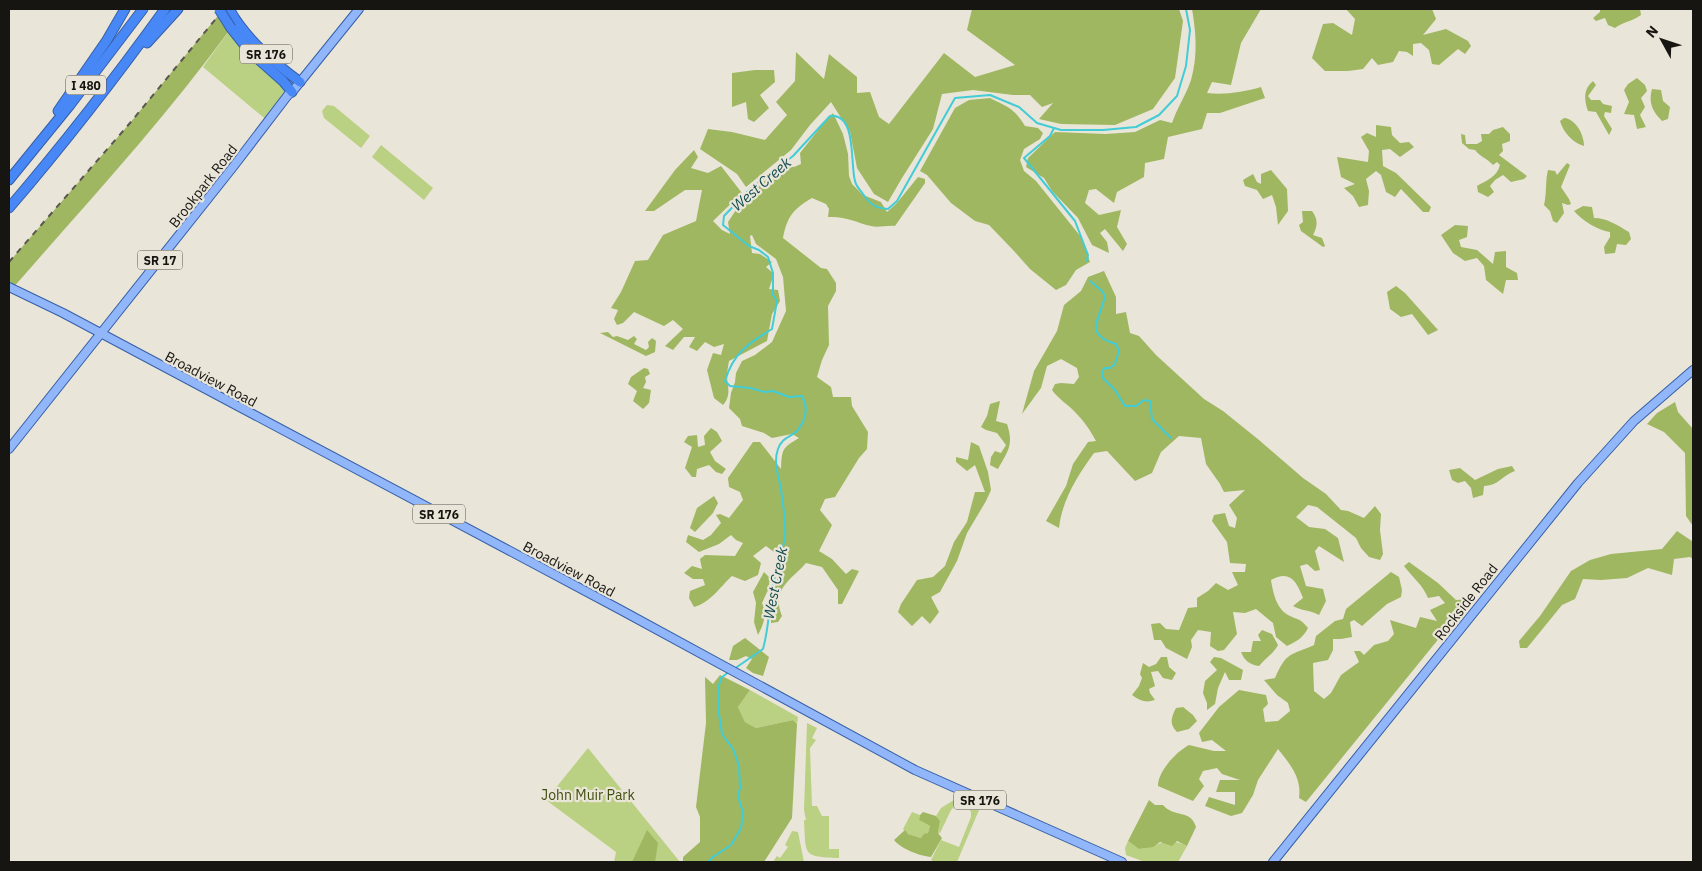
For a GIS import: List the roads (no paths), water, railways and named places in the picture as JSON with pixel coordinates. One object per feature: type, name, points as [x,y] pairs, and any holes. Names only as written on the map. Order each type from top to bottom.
[{"type":"highway","points":[[26,159],[107,40],[125,9]]},
{"type":"highway","name":"I 480","points":[[9,180],[143,9]]},
{"type":"highway","name":"I 480","points":[[9,208],[118,74],[165,9]]},
{"type":"highway","points":[[118,74],[178,9]]},
{"type":"highway","name":"SR 176","points":[[219,9],[256,46],[300,82]]},
{"type":"highway","name":"SR 176","points":[[229,9],[234,25],[250,52],[283,81],[292,92]]},
{"type":"main road","name":"Brookpark Road","points":[[9,449],[102,334],[259,134],[288,94],[292,92],[359,9]]},
{"type":"main road","name":"Broadview Road","points":[[9,287],[63,313],[719,663],[925,776],[1122,862]]},
{"type":"main road","name":"Rockside Road","points":[[1273,862],[1578,483],[1634,421],[1693,370]]},
{"type":"waterway","name":"West Creek","points":[[734,669],[763,649],[773,585],[785,536],[784,513],[776,464],[777,454],[782,442],[800,427],[806,410],[802,396],[789,397],[773,391],[765,392],[730,386],[725,381],[728,371],[737,356],[756,339],[772,329],[777,301],[773,295],[773,273],[768,257],[759,250],[749,246],[723,225],[724,216],[750,189],[793,156],[830,116],[839,117],[845,122],[851,141],[857,186],[876,207],[888,209],[897,201],[955,98],[990,95],[1019,107],[1037,123],[1061,130],[1103,130],[1136,127],[1159,115],[1177,96],[1186,66],[1190,30],[1186,9]]},
{"type":"waterway","points":[[1054,128],[1050,136],[1024,158],[1075,221],[1088,255],[1087,261]]},
{"type":"waterway","points":[[1090,281],[1105,296],[1096,325],[1097,331],[1100,336],[1116,344],[1119,351],[1115,364],[1103,370],[1103,378],[1115,390],[1125,406],[1136,406],[1144,400],[1150,401],[1152,419],[1171,438]]},
{"type":"waterway","name":"West Creek","points":[[708,862],[731,845],[741,828],[743,813],[738,796],[740,788],[739,765],[733,749],[722,734],[719,714],[719,685],[721,678],[730,671]]},
{"type":"railway","points":[[9,262],[130,123],[224,9]]},
{"type":"park label","name":"John Muir Park","points":[[588,795]]}]
